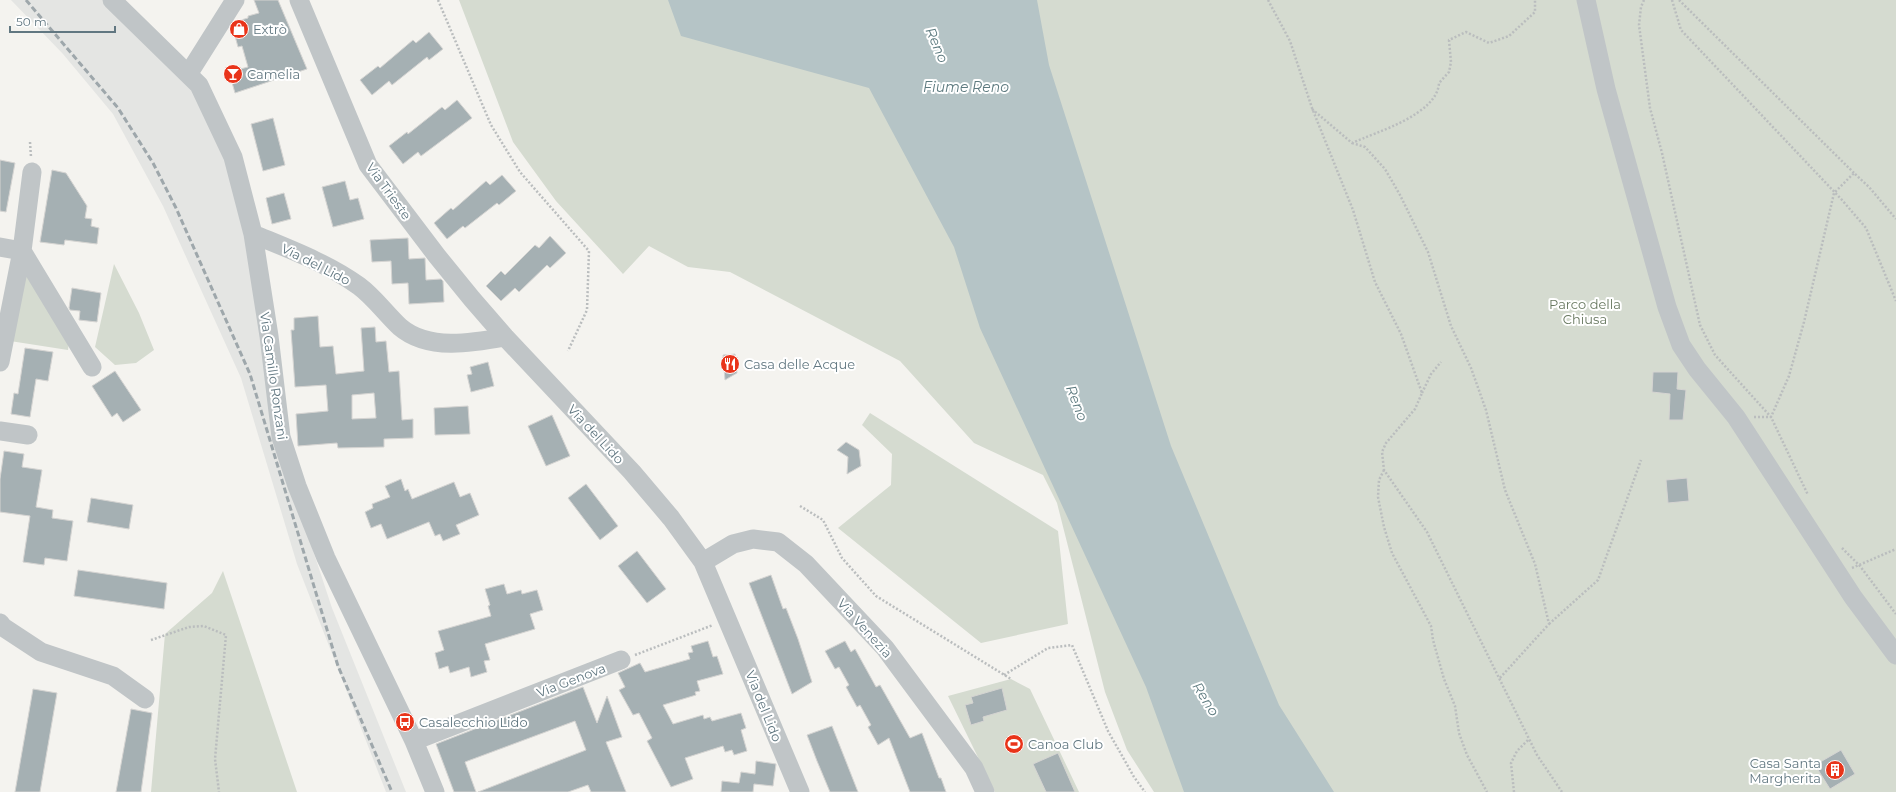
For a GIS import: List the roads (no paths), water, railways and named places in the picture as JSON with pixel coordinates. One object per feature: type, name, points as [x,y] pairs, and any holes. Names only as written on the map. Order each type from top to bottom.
[{"type":"street","name":"Via Camillo Ronzani","points":[[112,0],[199,85],[233,157],[253,234],[282,437],[288,458],[297,486],[326,558],[414,741],[435,792]]},
{"type":"street","points":[[188,73],[235,0]]},
{"type":"street","name":"Via Trieste","points":[[300,0],[368,165],[437,256],[505,338]]},
{"type":"street","points":[[1586,0],[1606,89],[1667,307],[1681,345],[1697,369],[1736,417],[1853,597],[1896,655]]},
{"type":"street","points":[[0,362],[22,251],[32,172]]},
{"type":"street","name":"Via del Lido","points":[[253,234],[323,265],[360,287],[409,334],[424,339],[444,342],[472,343],[505,338],[632,472],[671,518],[703,562],[800,792]]},
{"type":"street","points":[[0,247],[22,251],[92,367]]},
{"type":"street","points":[[0,431],[28,435]]},
{"type":"street","name":"Via Venezia","points":[[703,562],[733,544],[753,539],[778,542],[806,564],[885,648],[974,768],[985,792]]},
{"type":"street","points":[[0,623],[3,627],[42,652],[113,676],[145,699]]},
{"type":"street","name":"Via Genova","points":[[414,741],[621,660]]},
{"type":"water","name":"Fiume Reno","points":[[668,0],[1037,0],[1049,65],[1171,446],[1279,705],[1334,792],[1184,792],[1146,687],[980,328],[954,247],[869,88],[681,36]]},
{"type":"railway","points":[[26,0],[118,108],[153,163],[176,208],[250,374],[338,666],[392,792]]},
{"type":"place","name":"Extrò","points":[[239,29]]},
{"type":"place","name":"Camelia","points":[[233,74]]},
{"type":"place","name":"Casa delle Acque","points":[[730,364]]},
{"type":"place","name":"Casalecchio Lido","points":[[405,722]]},
{"type":"place","name":"Canoa Club","points":[[1014,744]]},
{"type":"place","name":"Casa Santa Margherita","points":[[1835,770]]},
{"type":"water label","name":"Reno","points":[[937,45]]},
{"type":"water label","name":"Reno","points":[[1077,403]]},
{"type":"water label","name":"Reno","points":[[1206,699]]},
{"type":"park label","name":"Parco della Chiusa","points":[[1585,312]]}]
